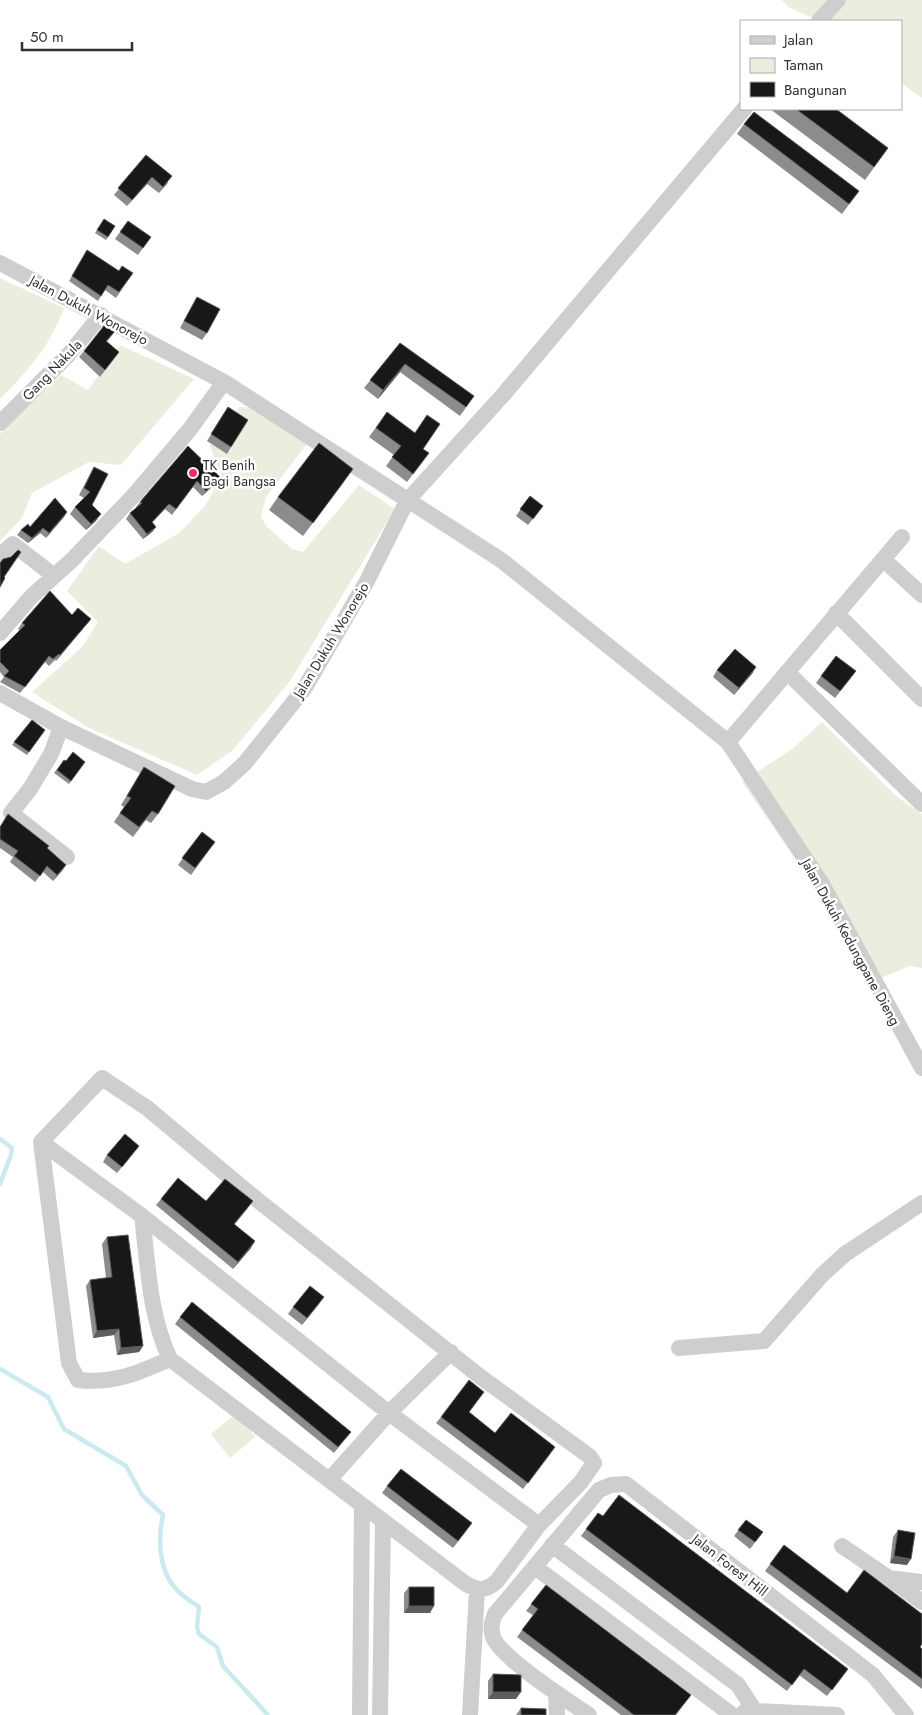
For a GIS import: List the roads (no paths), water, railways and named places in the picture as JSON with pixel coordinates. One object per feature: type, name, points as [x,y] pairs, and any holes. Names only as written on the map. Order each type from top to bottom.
[{"type":"street","points":[[820,20],[838,0]]},
{"type":"street","points":[[407,501],[503,395],[743,110]]},
{"type":"street","name":"Jalan Dukuh Wonorejo","points":[[0,263],[224,382],[501,560],[728,742]]},
{"type":"street","name":"Gang Nakula","points":[[0,423],[69,354],[101,315]]},
{"type":"street","points":[[0,632],[52,575],[72,560],[134,494],[190,429],[224,382]]},
{"type":"street","name":"Jalan Dukuh Wonorejo","points":[[0,693],[61,727],[192,789],[206,792],[224,782],[244,763],[304,689],[367,581],[407,501]]},
{"type":"street","points":[[728,742],[902,537]]},
{"type":"street","points":[[0,556],[13,544],[52,575]]},
{"type":"street","points":[[884,560],[922,595]]},
{"type":"street","points":[[836,614],[922,698]]},
{"type":"street","points":[[786,672],[922,804]]},
{"type":"street","points":[[61,727],[51,754],[30,789],[6,809],[67,857]]},
{"type":"street","name":"Jalan Dukuh Kedungpane Dieng","points":[[728,742],[822,884],[922,1068]]},
{"type":"street","points":[[41,1142],[102,1078],[147,1108],[255,1198],[478,1375],[589,1456],[594,1464],[581,1482],[539,1525],[497,1581],[488,1589],[477,1590],[362,1506],[330,1479],[170,1359],[160,1339],[153,1305],[142,1216]]},
{"type":"street","points":[[41,1142],[142,1216],[389,1413],[539,1525]]},
{"type":"street","points":[[41,1142],[69,1363],[78,1380],[95,1382],[128,1377],[170,1359]]},
{"type":"street","points":[[679,1348],[764,1341],[822,1276],[845,1254],[922,1203]]},
{"type":"street","points":[[330,1479],[389,1413],[451,1352]]},
{"type":"street","name":"Jalan Forest Hill","points":[[589,1715],[556,1693],[506,1652],[494,1638],[491,1626],[495,1614],[599,1490],[611,1485],[626,1484],[873,1675],[906,1715]]},
{"type":"street","points":[[360,1715],[362,1506]]},
{"type":"street","points":[[380,1715],[383,1521]]},
{"type":"street","points":[[552,1545],[738,1685],[755,1713]]},
{"type":"street","points":[[842,1546],[922,1602]]},
{"type":"street","points":[[535,1567],[732,1714],[837,1715]]},
{"type":"street","points":[[889,1578],[922,1582]]},
{"type":"street","points":[[470,1715],[477,1590]]},
{"type":"street","points":[[556,1693],[557,1715]]},
{"type":"waterway","points":[[0,1139],[12,1148],[0,1184]]},
{"type":"waterway","points":[[0,1369],[48,1397],[64,1429],[126,1466],[142,1495],[163,1515],[160,1544],[166,1574],[177,1590],[199,1607],[197,1627],[199,1634],[217,1647],[223,1666],[268,1715]]},
{"type":"place","name":"TK Benih Bagi Bangsa","points":[[193,473]]}]
